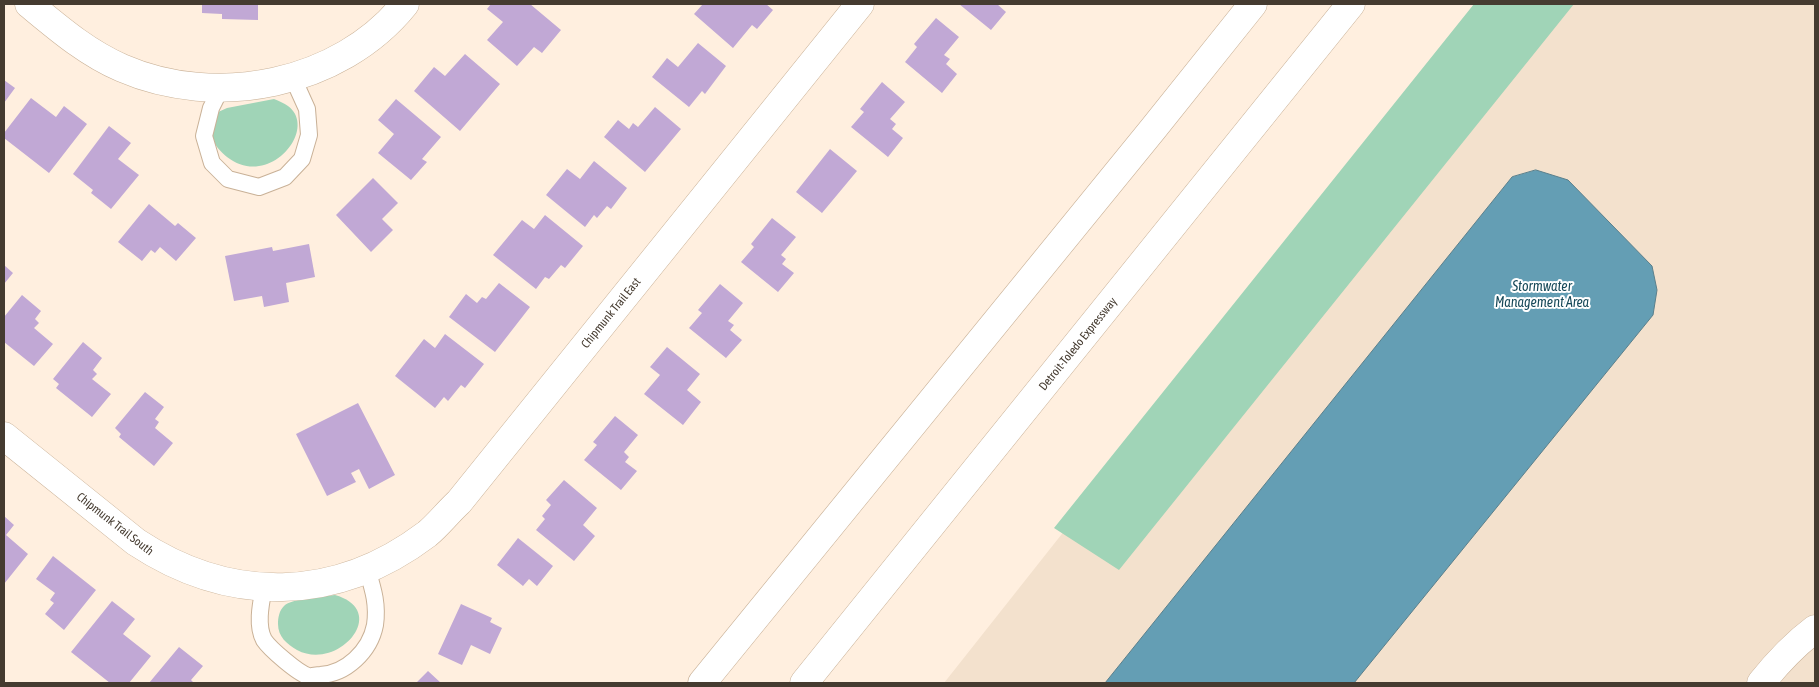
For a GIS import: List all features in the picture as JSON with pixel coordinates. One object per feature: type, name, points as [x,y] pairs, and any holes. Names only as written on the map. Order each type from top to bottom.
[{"type":"main road","points":[[29,4],[75,41],[123,69],[166,83],[211,89],[248,87],[293,78],[335,60],[373,35],[405,4]]},
{"type":"main road","name":"Chipmunk Trail East","points":[[330,580],[358,573],[394,556],[428,533],[459,502],[860,4]]},
{"type":"main road","points":[[702,683],[1153,130],[1253,4]]},
{"type":"main road","name":"Detroit-Toledo Expressway","points":[[804,683],[1351,4]]},
{"type":"main road","name":"Chipmunk Trail South","points":[[4,436],[136,542],[158,557],[182,568],[208,578],[264,587],[314,585],[330,580]]},
{"type":"main road","points":[[1761,683],[1802,639],[1815,629]]},
{"type":"lane","points":[[221,88],[211,108],[204,136],[212,163],[228,179],[259,187],[285,177],[302,159],[309,135],[307,109],[293,78]]},
{"type":"lane","points":[[264,587],[259,615],[264,639],[281,658],[308,676],[329,675],[348,666],[365,649],[374,627],[377,603],[367,569]]},
{"type":"shaded area","points":[[1481,4],[1815,4],[1815,683],[944,683]]},
{"type":"green space","points":[[1474,4],[1574,4],[1119,570],[1054,528]]},
{"type":"green space","points":[[274,99],[288,106],[296,116],[297,128],[293,141],[285,153],[273,161],[259,166],[243,165],[227,157],[218,148],[212,136],[216,113],[227,108]]},
{"type":"green space","points":[[335,595],[351,603],[358,613],[358,625],[352,637],[342,646],[328,653],[313,655],[297,650],[284,640],[278,629],[278,624],[279,615],[284,606],[294,601]]},
{"type":"water","name":"Stormwater Management Area","points":[[1536,170],[1568,180],[1652,266],[1657,290],[1653,315],[1354,683],[1105,683],[1512,177]]},
{"type":"building","points":[[202,4],[258,4],[258,20],[222,19],[222,14],[202,13]]},
{"type":"building","points":[[491,4],[530,4],[561,30],[542,53],[534,47],[517,66],[487,40],[503,22],[487,9]]},
{"type":"building","points":[[703,4],[766,4],[773,10],[757,29],[752,25],[733,48],[694,14]]},
{"type":"building","points":[[959,4],[997,4],[1006,12],[991,30]]},
{"type":"building","points":[[936,18],[959,37],[944,55],[950,59],[946,64],[957,74],[942,93],[905,62],[917,47],[914,44]]},
{"type":"building","points":[[698,43],[726,66],[705,94],[702,91],[689,107],[652,77],[667,58],[678,67]]},
{"type":"building","points":[[465,54],[500,84],[460,131],[414,91],[434,67],[445,76]]},
{"type":"building","points":[[4,80],[15,88],[4,103]]},
{"type":"building","points":[[882,82],[905,102],[890,119],[896,124],[892,129],[903,138],[888,157],[851,127],[864,112],[860,109]]},
{"type":"building","points":[[31,98],[56,117],[64,106],[87,124],[49,173],[4,138],[4,133]]},
{"type":"building","points":[[396,99],[441,137],[422,159],[427,162],[411,180],[378,153],[394,134],[378,120]]},
{"type":"building","points":[[655,107],[681,129],[645,172],[604,137],[618,120],[629,129],[633,123],[638,127]]},
{"type":"building","points":[[109,126],[131,143],[118,159],[139,175],[111,209],[91,193],[93,190],[73,174]]},
{"type":"building","points":[[830,149],[857,171],[822,213],[796,192]]},
{"type":"building","points":[[594,161],[627,188],[611,209],[607,206],[597,218],[594,215],[585,227],[546,195],[567,169],[580,179]]},
{"type":"building","points":[[373,178],[398,203],[382,219],[393,230],[371,252],[336,215]]},
{"type":"building","points":[[149,204],[175,226],[178,223],[196,238],[176,261],[160,247],[155,253],[151,250],[142,261],[118,242]]},
{"type":"building","points":[[545,215],[583,246],[565,268],[561,265],[549,279],[545,277],[536,289],[493,255],[522,220],[534,229]]},
{"type":"building","points":[[772,218],[796,237],[781,255],[786,259],[782,264],[794,273],[778,292],[741,262],[754,247],[751,244]]},
{"type":"building","points":[[309,244],[315,277],[286,283],[289,302],[264,307],[262,296],[234,301],[225,256],[272,247],[273,251]]},
{"type":"building","points":[[4,265],[13,273],[4,284]]},
{"type":"building","points":[[499,283],[530,307],[495,352],[449,317],[466,294],[477,303],[482,297],[486,299]]},
{"type":"building","points":[[720,284],[743,303],[728,321],[734,325],[730,330],[742,340],[726,358],[689,328],[702,313],[698,310]]},
{"type":"building","points":[[22,295],[41,311],[35,319],[39,323],[34,328],[53,344],[34,366],[4,342],[4,317]]},
{"type":"building","points":[[445,334],[484,364],[465,388],[461,385],[448,401],[444,397],[435,408],[395,376],[424,339],[435,348]]},
{"type":"building","points":[[83,342],[102,358],[93,370],[97,374],[92,379],[111,394],[92,417],[56,388],[59,384],[53,379]]},
{"type":"building","points":[[667,347],[700,374],[687,390],[701,402],[683,425],[644,394],[660,375],[650,367]]},
{"type":"building","points":[[145,392],[164,407],[155,419],[159,422],[155,428],[173,443],[154,466],[119,437],[121,434],[115,428]]},
{"type":"building","points":[[358,403],[395,475],[369,489],[359,469],[351,473],[356,482],[327,496],[296,434]]},
{"type":"building","points":[[615,416],[638,435],[624,452],[629,457],[625,462],[637,471],[621,490],[584,460],[597,445],[593,442]]},
{"type":"building","points":[[564,480],[597,508],[583,525],[595,536],[574,561],[536,530],[545,519],[542,516],[551,505],[546,500]]},
{"type":"building","points":[[4,516],[14,525],[6,535],[28,554],[4,584]]},
{"type":"building","points":[[518,538],[553,566],[537,586],[529,579],[523,586],[497,565]]},
{"type":"building","points":[[53,556],[96,590],[64,630],[45,614],[54,603],[50,600],[55,593],[36,579]]},
{"type":"building","points":[[112,601],[135,619],[123,634],[151,656],[129,683],[110,683],[71,652]]},
{"type":"building","points":[[461,604],[492,618],[490,622],[502,628],[490,654],[471,645],[462,665],[438,654]]},
{"type":"building","points":[[179,647],[203,666],[191,680],[194,683],[149,683]]},
{"type":"building","points":[[428,671],[441,683],[416,683]]}]
